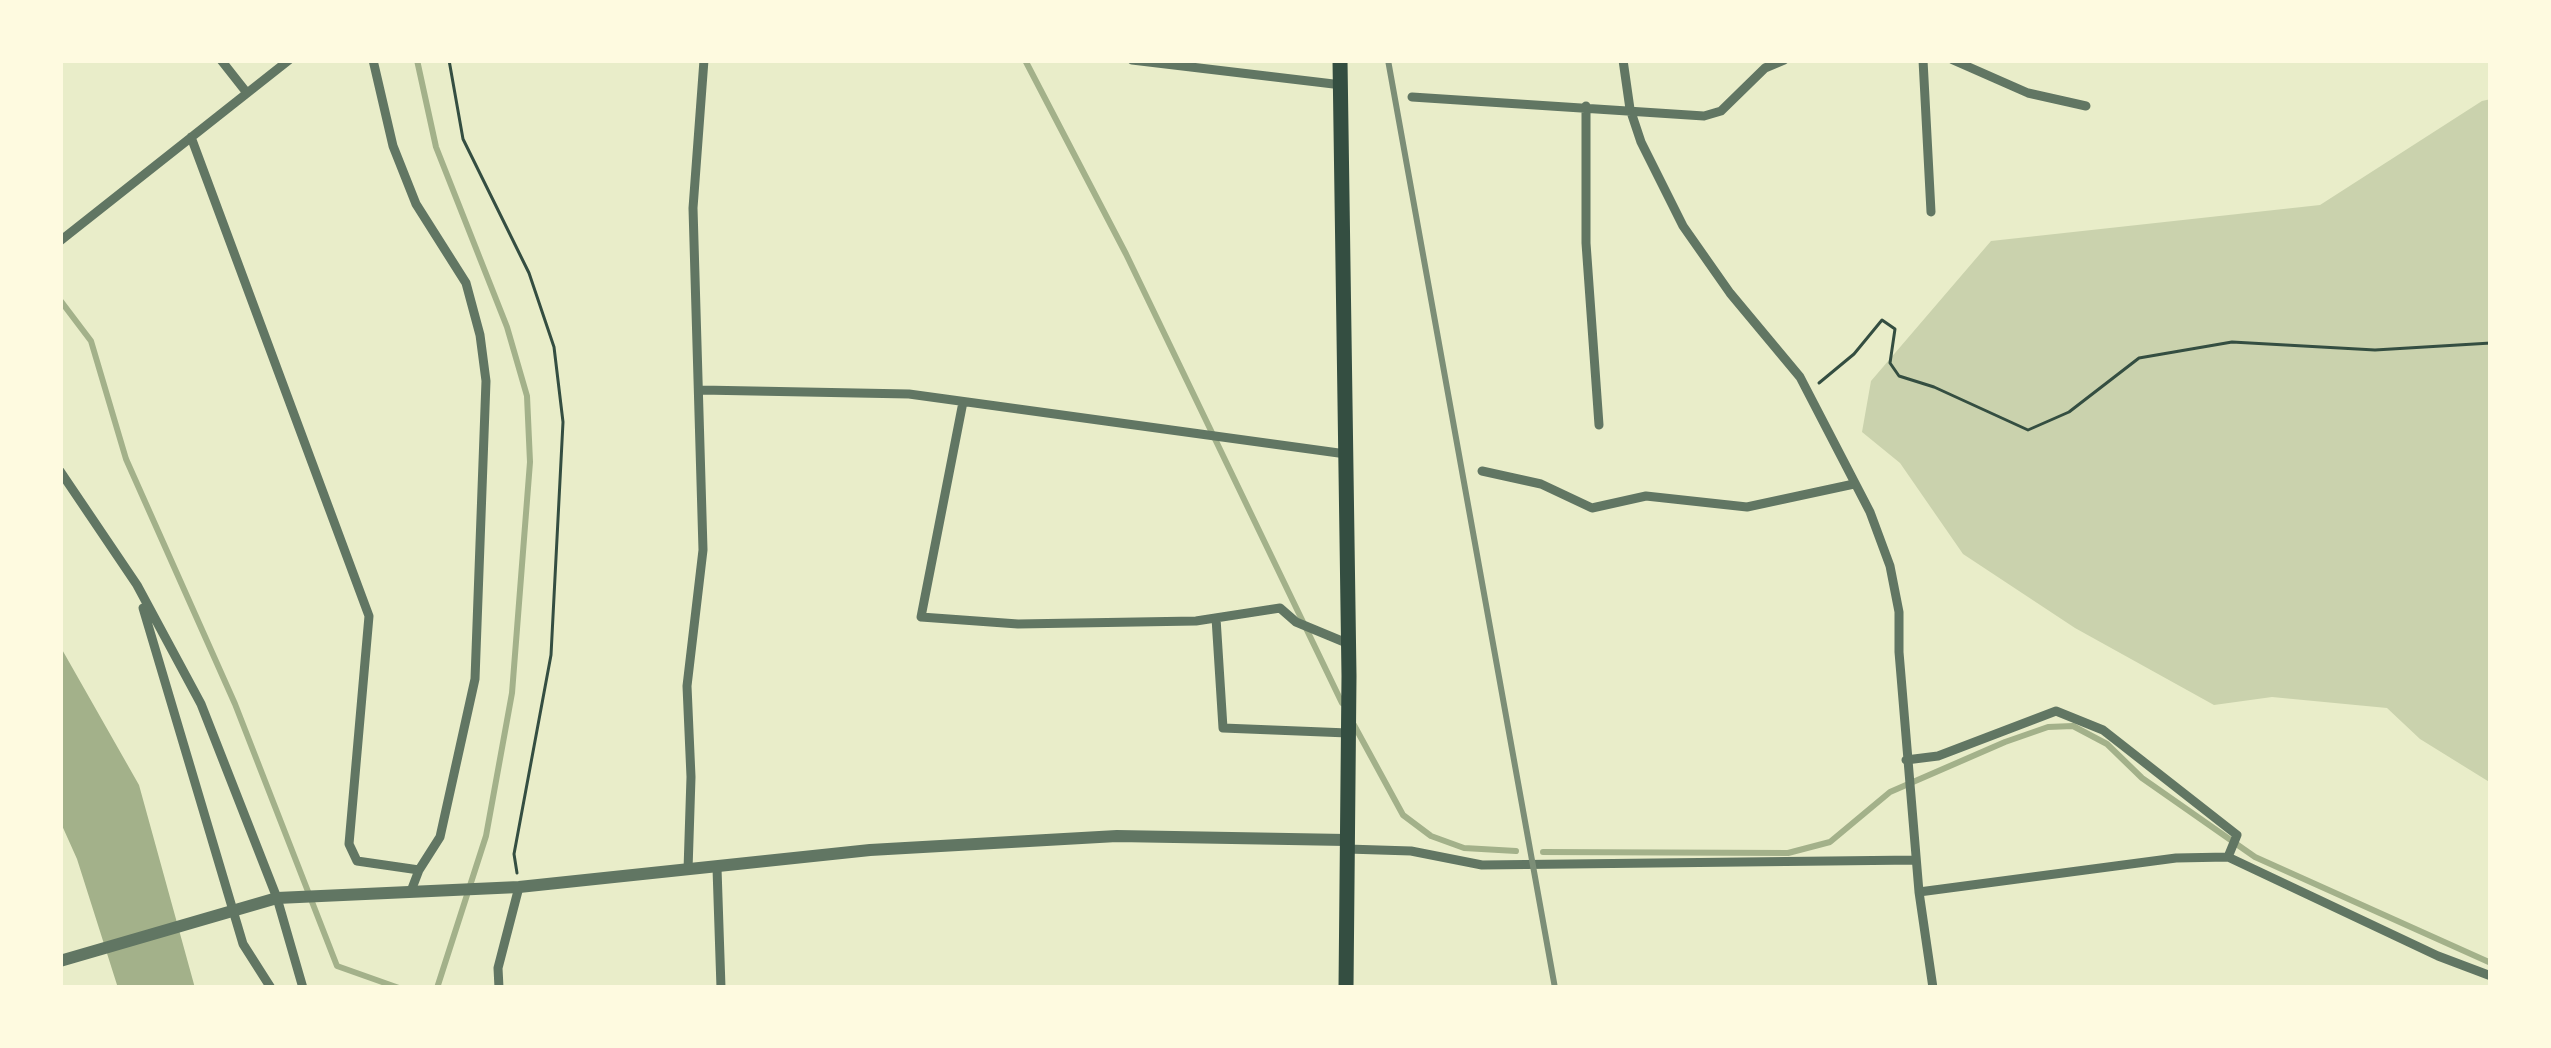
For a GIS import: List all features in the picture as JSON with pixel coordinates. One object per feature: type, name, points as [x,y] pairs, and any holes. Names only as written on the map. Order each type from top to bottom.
[{"type":"highway","points":[[1340,60],[1349,676],[1346,988]]},
{"type":"street","points":[[221,60],[247,93]]},
{"type":"street","points":[[60,241],[289,60]]},
{"type":"street","points":[[373,60],[393,146],[416,204],[466,283],[486,381],[475,679],[440,837],[419,870],[416,890]]},
{"type":"street","points":[[688,870],[687,686],[704,550],[693,208],[704,60]]},
{"type":"street","points":[[1132,60],[1342,85]]},
{"type":"street","points":[[1623,60],[1630,109],[1641,142],[1683,226],[1808,392],[1870,512],[1891,566],[1899,612],[1919,892],[1933,988]]},
{"type":"street","points":[[1412,97],[1704,116],[1721,111],[1765,68],[1784,60]]},
{"type":"street","points":[[1923,60],[1930,212]]},
{"type":"street","points":[[1953,60],[2028,92],[2086,106]]},
{"type":"street","points":[[1586,106],[1586,243],[1599,424]]},
{"type":"street","points":[[191,137],[369,616],[349,844],[357,861],[419,870]]},
{"type":"street","points":[[701,390],[909,394],[1347,454]]},
{"type":"street","points":[[963,402],[921,617],[1018,624],[1216,618],[1280,608],[1296,622],[1348,644]]},
{"type":"street","points":[[60,471],[137,585],[201,704],[303,988]]},
{"type":"street","points":[[1482,471],[1540,484],[1592,508],[1646,496],[1747,507],[1854,484]]},
{"type":"street","points":[[137,585],[244,944],[271,988]]},
{"type":"street","points":[[1216,618],[1223,728],[1348,733]]},
{"type":"street","points":[[1907,765],[2056,711],[2103,730],[2237,835],[2228,856]]},
{"type":"street","points":[[60,961],[296,897],[519,887],[870,850],[1118,836],[1346,844],[1482,865],[1916,860]]},
{"type":"street","points":[[1919,892],[2176,858],[2228,856],[2491,976]]},
{"type":"street","points":[[717,868],[721,988]]},
{"type":"street","points":[[499,988],[498,968],[519,887]]},
{"type":"path","points":[[449,60],[463,140],[529,273],[554,347],[563,422],[551,655],[514,854],[519,887]]},
{"type":"path","points":[[1808,392],[1854,353],[1882,320],[1895,329],[1890,363],[1899,376],[2028,430],[2069,412],[2139,358],[2232,342],[2375,350],[2491,343]]},
{"type":"shaded area","points":[[2491,99],[2491,783],[2420,739],[2387,708],[2272,697],[2214,705],[2075,628],[1963,554],[1900,463],[1862,432],[1871,381],[1991,241],[2320,205]]},
{"type":"shaded area","points":[[60,646],[139,785],[195,988],[118,988],[60,821]]},
{"type":"waterway","points":[[417,60],[436,147],[507,327],[527,396],[530,462],[512,693],[486,836],[437,988]]},
{"type":"waterway","points":[[1025,60],[1126,254],[1342,703]]},
{"type":"waterway","points":[[60,300],[91,341],[126,459],[235,704],[337,966],[399,988]]},
{"type":"waterway","points":[[1354,725],[1403,815],[1431,836],[1464,848],[1516,851]]},
{"type":"waterway","points":[[1543,852],[1788,853],[1830,842],[1890,792],[2005,742],[2048,727],[2073,726],[2107,744],[2142,778],[2255,857],[2491,963]]},
{"type":"railway","points":[[1388,60],[1555,988]]}]
